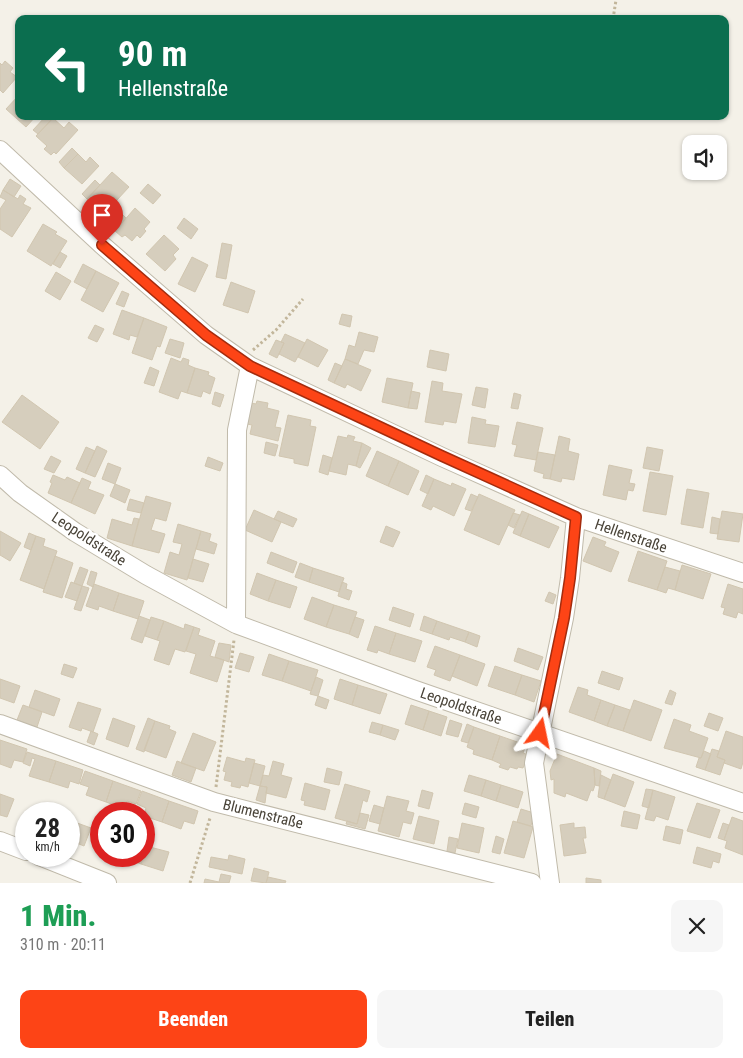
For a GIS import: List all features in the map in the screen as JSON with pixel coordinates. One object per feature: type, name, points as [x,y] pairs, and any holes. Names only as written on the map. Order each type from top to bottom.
[{"type":"street","name":"Hellenstraße","points":[[0,150],[102,245],[206,335],[246,363],[576,517],[743,573]]},
{"type":"street","points":[[236,624],[237,430],[246,363]]},
{"type":"street","name":"Leopoldstraße","points":[[0,475],[75,532],[146,575],[236,624],[415,690],[743,804]]},
{"type":"street","points":[[550,883],[534,763],[564,618],[576,517]]},
{"type":"street","name":"Blumenstraße","points":[[0,724],[214,802],[532,883]]},
{"type":"street","points":[[0,841],[15,847]]},
{"type":"street","points":[[67,867],[107,883]]},
{"type":"path","points":[[614,15],[616,0]]},
{"type":"path","points":[[246,363],[303,299]]},
{"type":"path","points":[[190,883],[214,802],[236,624]]},
{"type":"building","points":[[5,61],[13,68],[10,72],[15,76],[15,79],[3,93],[0,90],[0,63],[2,65]]},
{"type":"building","points":[[15,99],[15,117],[6,109]]},
{"type":"building","points":[[18,120],[32,120],[26,127]]},
{"type":"building","points":[[42,120],[51,120],[38,134],[33,130]]},
{"type":"building","points":[[51,120],[55,120],[64,128],[69,122],[78,130],[56,154],[54,152],[51,155],[44,149],[47,146],[36,136]]},
{"type":"building","points":[[72,148],[78,154],[64,168],[59,162]]},
{"type":"building","points":[[78,154],[86,162],[90,157],[99,166],[82,184],[64,168]]},
{"type":"building","points":[[112,172],[129,187],[104,214],[87,199]]},
{"type":"building","points":[[10,179],[21,186],[14,197],[3,190]]},
{"type":"building","points":[[95,180],[100,185],[87,199],[82,194]]},
{"type":"building","points":[[148,184],[161,195],[153,204],[140,193]]},
{"type":"building","points":[[3,190],[18,199],[20,195],[26,199],[23,204],[31,208],[12,237],[0,229],[0,209],[6,200],[0,197]]},
{"type":"building","points":[[135,208],[150,222],[140,238],[137,235],[132,241],[125,235],[122,237],[115,231]]},
{"type":"building","points":[[120,212],[126,218],[115,231],[108,225]]},
{"type":"building","points":[[184,218],[198,229],[191,239],[177,228]]},
{"type":"building","points":[[43,224],[57,232],[55,234],[67,241],[51,266],[27,251]]},
{"type":"building","points":[[164,235],[179,249],[173,255],[176,259],[165,271],[146,254]]},
{"type":"building","points":[[222,243],[232,245],[226,279],[216,277]]},
{"type":"building","points":[[60,252],[67,256],[60,268],[53,264]]},
{"type":"building","points":[[192,257],[208,265],[195,292],[178,284]]},
{"type":"building","points":[[83,264],[96,271],[87,289],[74,282]]},
{"type":"building","points":[[96,271],[119,283],[103,312],[81,300]]},
{"type":"building","points":[[56,272],[71,281],[60,300],[45,291]]},
{"type":"building","points":[[231,282],[255,291],[248,313],[223,305]]},
{"type":"building","points":[[122,291],[129,294],[124,307],[116,304]]},
{"type":"building","points":[[122,310],[144,318],[137,337],[130,335],[129,340],[113,334]]},
{"type":"building","points":[[342,314],[352,316],[350,327],[339,324]]},
{"type":"building","points":[[144,318],[167,327],[160,347],[157,346],[152,360],[132,353]]},
{"type":"building","points":[[95,325],[104,329],[97,342],[88,338]]},
{"type":"building","points":[[359,332],[378,337],[374,352],[364,350],[358,364],[345,359],[349,345],[355,347]]},
{"type":"building","points":[[285,334],[305,343],[295,362],[279,354],[284,343],[281,342]]},
{"type":"building","points":[[170,339],[184,343],[180,358],[165,353]]},
{"type":"building","points":[[307,339],[328,350],[318,367],[298,357]]},
{"type":"building","points":[[276,340],[284,343],[277,358],[269,354]]},
{"type":"building","points":[[430,350],[449,354],[446,371],[427,367]]},
{"type":"building","points":[[171,358],[181,362],[183,358],[189,360],[188,365],[195,368],[187,393],[181,391],[178,399],[159,392]]},
{"type":"building","points":[[345,359],[371,370],[361,391],[347,384],[345,388],[334,383]]},
{"type":"building","points":[[335,363],[342,366],[334,383],[328,380]]},
{"type":"building","points":[[150,367],[159,371],[154,386],[144,383]]},
{"type":"building","points":[[195,368],[209,372],[208,375],[215,378],[210,394],[203,391],[201,397],[187,393]]},
{"type":"building","points":[[387,378],[413,383],[408,408],[382,402]]},
{"type":"building","points":[[432,381],[443,383],[442,391],[462,394],[456,423],[444,421],[443,425],[425,422]]},
{"type":"building","points":[[476,387],[488,389],[485,408],[472,405]]},
{"type":"building","points":[[411,391],[420,393],[417,409],[408,408]]},
{"type":"building","points":[[215,392],[224,395],[220,407],[212,404]]},
{"type":"building","points":[[514,393],[521,395],[518,409],[511,408]]},
{"type":"building","points":[[22,395],[59,422],[40,449],[2,422]]},
{"type":"building","points":[[257,401],[268,403],[267,408],[279,411],[275,427],[281,428],[278,441],[250,434],[252,425],[242,423],[247,402],[256,404]]},
{"type":"building","points":[[288,415],[311,420],[310,426],[316,427],[308,466],[294,463],[294,459],[279,456]]},
{"type":"building","points":[[472,417],[486,420],[485,424],[499,426],[495,447],[468,443]]},
{"type":"building","points":[[517,422],[543,428],[536,460],[514,456],[517,445],[512,444]]},
{"type":"building","points":[[348,435],[355,437],[353,441],[362,443],[356,466],[348,464],[346,475],[329,471],[338,436],[347,438]]},
{"type":"building","points":[[559,436],[570,439],[568,451],[579,454],[574,480],[562,478],[561,482],[550,479]]},
{"type":"building","points":[[266,442],[278,445],[275,456],[264,453]]},
{"type":"building","points":[[362,443],[371,448],[360,468],[356,466]]},
{"type":"building","points":[[97,446],[107,451],[95,477],[85,473]]},
{"type":"building","points":[[86,447],[95,451],[85,473],[76,469]]},
{"type":"building","points":[[647,447],[663,450],[659,471],[643,468]]},
{"type":"building","points":[[377,451],[399,461],[388,486],[366,476]]},
{"type":"building","points":[[538,452],[555,455],[550,479],[543,478],[544,474],[534,471]]},
{"type":"building","points":[[323,455],[332,458],[328,475],[319,472]]},
{"type":"building","points":[[51,456],[61,461],[54,473],[44,469]]},
{"type":"building","points":[[208,457],[223,463],[220,471],[205,466]]},
{"type":"building","points":[[399,461],[419,471],[408,495],[388,486]]},
{"type":"building","points":[[108,463],[121,468],[115,484],[102,479]]},
{"type":"building","points":[[609,465],[632,470],[629,483],[635,484],[633,491],[628,490],[626,500],[603,495]]},
{"type":"building","points":[[650,472],[673,476],[666,515],[643,511]]},
{"type":"building","points":[[53,475],[65,480],[67,477],[80,483],[71,503],[48,493]]},
{"type":"building","points":[[426,475],[434,479],[428,494],[420,490]]},
{"type":"building","points":[[82,478],[91,482],[88,489],[104,495],[95,514],[71,503]]},
{"type":"building","points":[[434,479],[451,486],[452,483],[466,489],[454,516],[433,506],[431,510],[422,506]]},
{"type":"building","points":[[115,484],[130,490],[125,503],[110,496]]},
{"type":"building","points":[[687,489],[709,493],[703,528],[681,524]]},
{"type":"building","points":[[471,494],[478,497],[471,511],[465,509]]},
{"type":"building","points":[[479,494],[515,510],[499,545],[464,530]]},
{"type":"building","points":[[146,496],[171,503],[166,521],[155,518],[151,530],[165,534],[159,553],[132,546]]},
{"type":"building","points":[[130,499],[144,503],[141,513],[127,510]]},
{"type":"building","points":[[254,510],[281,522],[272,542],[245,530]]},
{"type":"building","points":[[278,511],[297,519],[293,527],[274,519]]},
{"type":"building","points":[[522,511],[529,514],[520,536],[513,533]]},
{"type":"building","points":[[722,511],[743,514],[739,542],[717,539]]},
{"type":"building","points":[[513,513],[520,515],[514,528],[508,525]]},
{"type":"building","points":[[529,514],[559,527],[549,548],[520,536]]},
{"type":"building","points":[[712,517],[720,519],[718,534],[710,533]]},
{"type":"building","points":[[134,518],[139,519],[132,546],[107,538],[112,519],[132,525]]},
{"type":"building","points":[[178,524],[201,531],[187,580],[164,573],[170,552],[179,555],[182,544],[173,542]]},
{"type":"building","points":[[386,526],[400,532],[393,547],[380,542]]},
{"type":"building","points":[[0,531],[21,543],[10,561],[0,555]]},
{"type":"building","points":[[201,531],[211,534],[209,541],[217,544],[214,554],[196,549]]},
{"type":"building","points":[[29,533],[36,536],[31,550],[24,547]]},
{"type":"building","points":[[36,536],[45,539],[43,546],[57,551],[44,589],[20,580]]},
{"type":"building","points":[[593,537],[606,542],[604,546],[619,552],[611,572],[583,561]]},
{"type":"building","points":[[638,551],[667,561],[657,590],[628,581]]},
{"type":"building","points":[[271,552],[297,562],[293,573],[267,563]]},
{"type":"building","points":[[55,556],[73,563],[62,598],[43,592]]},
{"type":"building","points":[[193,559],[209,564],[203,582],[188,578]]},
{"type":"building","points":[[300,563],[313,568],[309,582],[295,577]]},
{"type":"building","points":[[682,565],[711,574],[703,599],[675,590]]},
{"type":"building","points":[[80,567],[88,570],[82,586],[74,583]]},
{"type":"building","points":[[665,567],[680,571],[675,590],[668,588],[666,593],[657,590]]},
{"type":"building","points":[[313,568],[344,578],[339,592],[309,582]]},
{"type":"building","points":[[91,571],[97,573],[93,587],[87,584]]},
{"type":"building","points":[[257,573],[276,580],[268,601],[250,594]]},
{"type":"building","points":[[276,580],[297,587],[290,608],[268,601]]},
{"type":"building","points":[[71,582],[82,586],[77,601],[65,597]]},
{"type":"building","points":[[342,582],[347,584],[346,589],[352,591],[349,600],[338,596]]},
{"type":"building","points":[[94,584],[119,593],[113,611],[99,606],[98,610],[86,606]]},
{"type":"building","points":[[728,584],[743,589],[743,614],[738,612],[736,618],[723,614],[725,608],[721,607]]},
{"type":"building","points":[[82,586],[89,588],[81,611],[74,609]]},
{"type":"building","points":[[549,592],[556,595],[553,604],[545,601]]},
{"type":"building","points":[[119,593],[144,601],[138,619],[113,611]]},
{"type":"building","points":[[312,597],[334,605],[326,627],[304,619]]},
{"type":"building","points":[[334,605],[357,612],[349,634],[326,627]]},
{"type":"building","points":[[393,607],[414,614],[410,627],[389,620]]},
{"type":"building","points":[[139,616],[150,620],[142,643],[131,639]]},
{"type":"building","points":[[424,616],[437,621],[432,634],[420,630]]},
{"type":"building","points":[[151,617],[164,621],[157,640],[145,636]]},
{"type":"building","points":[[355,617],[364,620],[358,638],[349,634]]},
{"type":"building","points":[[164,621],[184,629],[185,624],[194,627],[185,652],[175,649],[169,665],[154,660],[160,641],[157,640]]},
{"type":"building","points":[[437,621],[469,632],[465,642],[450,637],[449,640],[432,634]]},
{"type":"building","points":[[375,626],[396,633],[389,654],[378,650],[377,653],[367,650]]},
{"type":"building","points":[[194,627],[200,629],[198,635],[215,641],[210,656],[224,660],[217,682],[190,673],[196,654],[186,651]]},
{"type":"building","points":[[469,632],[480,636],[477,647],[465,642]]},
{"type":"building","points":[[396,633],[422,641],[415,662],[389,654]]},
{"type":"building","points":[[219,643],[231,645],[229,662],[215,657]]},
{"type":"building","points":[[435,646],[460,655],[450,681],[434,675],[436,670],[427,667]]},
{"type":"building","points":[[518,648],[543,657],[538,670],[514,661]]},
{"type":"building","points":[[240,653],[254,657],[249,672],[235,668]]},
{"type":"building","points":[[269,654],[289,661],[282,681],[262,675]]},
{"type":"building","points":[[460,655],[485,664],[477,686],[452,676]]},
{"type":"building","points":[[289,661],[318,670],[311,691],[282,681]]},
{"type":"building","points":[[64,664],[77,668],[73,678],[61,674]]},
{"type":"building","points":[[495,666],[522,675],[515,695],[488,686]]},
{"type":"building","points":[[602,671],[623,678],[619,690],[598,683]]},
{"type":"building","points":[[522,675],[541,681],[534,702],[515,695]]},
{"type":"building","points":[[316,677],[323,680],[318,696],[310,694]]},
{"type":"building","points":[[0,679],[20,686],[14,703],[0,698]]},
{"type":"building","points":[[340,679],[358,685],[352,705],[334,699]]},
{"type":"building","points":[[358,685],[387,694],[380,714],[352,705]]},
{"type":"building","points":[[578,687],[588,690],[587,695],[601,700],[594,721],[569,712]]},
{"type":"building","points":[[35,690],[60,699],[54,716],[29,707]]},
{"type":"building","points":[[670,690],[676,693],[672,705],[665,703]]},
{"type":"building","points":[[318,696],[329,700],[326,709],[315,705]]},
{"type":"building","points":[[601,700],[615,705],[607,726],[594,721]]},
{"type":"building","points":[[634,700],[662,710],[651,741],[623,731]]},
{"type":"building","points":[[78,702],[101,709],[93,732],[82,728],[81,731],[69,727]]},
{"type":"building","points":[[23,705],[42,712],[37,727],[17,720]]},
{"type":"building","points":[[411,705],[429,711],[423,730],[405,724]]},
{"type":"building","points":[[615,705],[630,710],[623,731],[607,726]]},
{"type":"building","points":[[429,711],[447,717],[441,736],[423,730]]},
{"type":"building","points":[[709,713],[723,718],[718,731],[704,726]]},
{"type":"building","points":[[113,718],[135,726],[128,747],[106,739]]},
{"type":"building","points":[[148,718],[155,721],[144,752],[136,749]]},
{"type":"building","points":[[674,719],[691,725],[689,731],[708,738],[701,758],[664,748]]},
{"type":"building","points":[[450,720],[462,724],[458,737],[446,734]]},
{"type":"building","points":[[155,721],[170,726],[169,729],[176,732],[166,758],[144,750]]},
{"type":"building","points":[[372,722],[383,725],[380,735],[369,732]]},
{"type":"building","points":[[467,724],[474,727],[468,743],[461,741]]},
{"type":"building","points":[[383,725],[399,730],[395,740],[380,735]]},
{"type":"building","points":[[474,727],[500,736],[492,760],[473,754],[474,750],[467,747]]},
{"type":"building","points":[[91,731],[98,734],[94,745],[87,742]]},
{"type":"building","points":[[726,731],[743,737],[743,762],[741,769],[724,763],[725,760],[717,757]]},
{"type":"building","points":[[193,733],[216,742],[204,771],[181,763]]},
{"type":"building","points":[[500,736],[526,745],[523,753],[528,755],[523,768],[510,767],[508,770],[499,767],[501,764],[492,760]]},
{"type":"building","points":[[0,740],[27,749],[23,762],[14,760],[11,768],[0,764]]},
{"type":"building","points":[[712,749],[719,751],[717,757],[725,760],[720,775],[705,770]]},
{"type":"building","points":[[704,751],[711,754],[705,770],[696,767]]},
{"type":"building","points":[[27,752],[56,761],[49,782],[29,776],[35,759],[32,758],[30,766],[23,763]]},
{"type":"building","points":[[557,754],[594,768],[595,785],[587,801],[566,793],[565,797],[554,793],[554,779],[551,780],[550,771]]},
{"type":"building","points":[[227,757],[245,762],[246,758],[255,760],[248,787],[241,785],[240,788],[231,786],[232,782],[224,780],[226,772],[223,771]]},
{"type":"building","points":[[56,761],[83,770],[79,784],[70,781],[68,788],[49,782]]},
{"type":"building","points":[[177,761],[196,768],[191,782],[172,775]]},
{"type":"building","points":[[273,761],[284,764],[281,775],[292,778],[286,798],[266,793],[267,787],[260,786],[263,775],[269,776]]},
{"type":"building","points":[[254,763],[265,766],[260,786],[249,783]]},
{"type":"building","points":[[327,768],[342,772],[339,785],[324,782]]},
{"type":"building","points":[[594,768],[601,771],[599,786],[595,785]]},
{"type":"building","points":[[85,771],[113,781],[106,802],[86,795],[89,787],[80,784]]},
{"type":"building","points":[[613,774],[634,782],[625,807],[604,799]]},
{"type":"building","points":[[469,775],[486,780],[481,796],[464,791]]},
{"type":"building","points":[[601,775],[611,780],[604,799],[598,797]]},
{"type":"building","points":[[486,780],[501,785],[496,801],[481,796]]},
{"type":"building","points":[[113,781],[141,791],[137,802],[106,802]]},
{"type":"building","points":[[305,783],[330,790],[325,810],[304,805],[305,801],[301,800]]},
{"type":"building","points":[[345,784],[370,791],[367,802],[363,800],[357,824],[335,818]]},
{"type":"building","points":[[501,785],[523,792],[518,808],[496,801]]},
{"type":"building","points":[[260,786],[267,787],[265,803],[256,800]]},
{"type":"building","points":[[646,789],[653,790],[649,808],[642,806]]},
{"type":"building","points":[[422,790],[433,793],[429,809],[418,806]]},
{"type":"building","points":[[653,790],[675,797],[668,820],[656,816],[654,821],[645,819]]},
{"type":"building","points":[[142,791],[169,801],[162,822],[155,820],[155,802],[138,802]]},
{"type":"building","points":[[0,794],[14,799],[7,817],[0,815]]},
{"type":"building","points":[[387,796],[409,801],[406,811],[414,813],[411,824],[403,822],[399,837],[378,831]]},
{"type":"building","points":[[169,801],[198,811],[194,824],[184,821],[181,829],[162,822]]},
{"type":"building","points":[[465,803],[479,807],[476,818],[462,814]]},
{"type":"building","points":[[697,803],[720,810],[710,838],[687,831]]},
{"type":"building","points":[[374,805],[384,808],[380,824],[369,821]]},
{"type":"building","points":[[521,809],[534,813],[531,826],[517,822]]},
{"type":"building","points":[[624,811],[640,815],[637,829],[621,826]]},
{"type":"building","points":[[360,813],[369,815],[365,829],[346,824],[347,821],[357,824]]},
{"type":"building","points":[[419,816],[439,821],[434,844],[413,839]]},
{"type":"building","points":[[732,817],[743,821],[743,855],[725,848],[727,841],[724,840]]},
{"type":"building","points":[[513,821],[533,827],[524,858],[504,853]]},
{"type":"building","points":[[462,823],[484,828],[479,853],[457,848]]},
{"type":"building","points":[[574,823],[574,828],[585,827],[586,838],[583,838],[586,853],[564,856],[560,825]]},
{"type":"building","points":[[723,823],[729,825],[724,840],[718,838]]},
{"type":"building","points":[[80,824],[90,828],[84,846],[80,844]]},
{"type":"building","points":[[666,826],[683,830],[680,844],[663,840]]},
{"type":"building","points":[[496,836],[504,839],[500,854],[492,852]]},
{"type":"building","points":[[449,837],[458,839],[455,853],[447,851]]},
{"type":"building","points":[[697,847],[721,854],[719,863],[713,861],[711,868],[693,863]]},
{"type":"building","points":[[155,848],[169,852],[163,871],[150,867],[155,867]]},
{"type":"building","points":[[229,855],[245,859],[242,874],[209,867],[211,857],[228,860]]},
{"type":"building","points":[[254,868],[269,872],[266,883],[251,881]]},
{"type":"building","points":[[221,874],[231,876],[229,883],[204,883],[205,879],[219,882]]},
{"type":"building","points":[[268,877],[286,881],[285,883],[266,883]]},
{"type":"building","points":[[586,878],[601,880],[601,883],[586,883]]},
{"type":"route","points":[[102,245],[206,335],[250,366],[576,517],[564,618],[540,733]]}]
